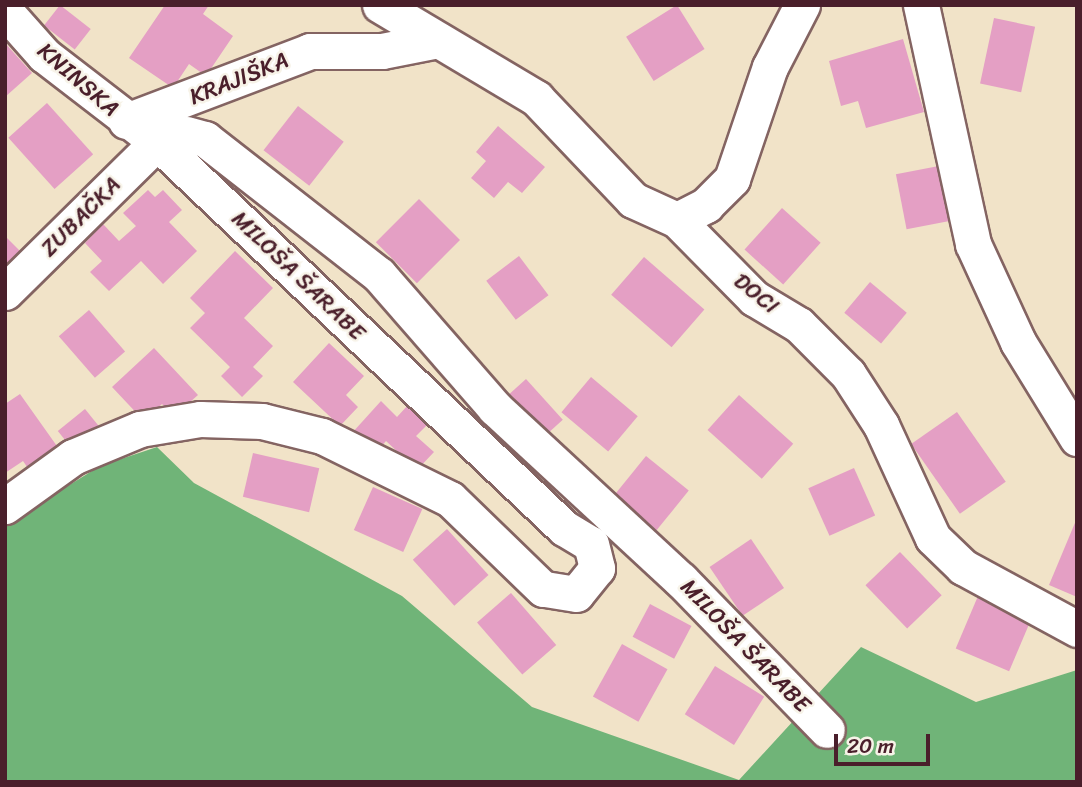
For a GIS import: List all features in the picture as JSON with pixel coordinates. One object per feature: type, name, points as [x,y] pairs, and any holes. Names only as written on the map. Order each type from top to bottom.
[{"type":"street","name":"DOCI","points":[[380,5],[536,98],[633,200],[677,220],[754,298],[799,326],[848,374],[881,425],[933,538],[963,567],[1077,629]]},
{"type":"street","points":[[677,220],[706,205],[732,179],[770,67],[802,5]]},
{"type":"street","points":[[921,5],[973,244],[1018,342],[1077,438]]},
{"type":"street","name":"KNINSKA","points":[[5,11],[44,55],[125,121],[157,142]]},
{"type":"street","name":"KRAJIŠKA","points":[[125,121],[310,51],[382,51],[438,40]]},
{"type":"street","name":"MILOŠA ŠARABE","points":[[157,142],[186,134],[205,139],[379,275],[495,408],[672,571],[827,730]]},
{"type":"street","name":"ZUBAČKA","points":[[5,292],[157,142]]},
{"type":"street","name":"MILOŠA ŠARABE","points":[[5,506],[73,457],[140,429],[200,419],[262,421],[322,436],[450,499],[543,589],[576,594],[597,568],[592,544],[564,528],[157,142]]},
{"type":"green space","points":[[157,447],[194,483],[402,596],[532,707],[739,780],[861,647],[976,702],[1077,670],[1077,782],[5,782],[5,525],[100,466]]},
{"type":"building","points":[[60,5],[91,29],[75,49],[44,25]]},
{"type":"building","points":[[165,5],[209,5],[203,14],[233,36],[206,76],[189,64],[173,88],[129,58]]},
{"type":"building","points":[[677,5],[705,49],[654,81],[626,37]]},
{"type":"building","points":[[994,18],[1035,27],[1021,92],[980,84]]},
{"type":"building","points":[[903,39],[924,112],[866,128],[858,101],[841,106],[829,61]]},
{"type":"building","points":[[5,43],[32,73],[5,97]]},
{"type":"building","points":[[47,103],[93,154],[55,189],[8,138]]},
{"type":"building","points":[[298,106],[344,142],[309,186],[264,150]]},
{"type":"building","points":[[498,126],[545,167],[522,193],[508,182],[494,198],[471,178],[486,161],[476,152]]},
{"type":"building","points":[[944,165],[955,220],[907,229],[896,174]]},
{"type":"building","points":[[148,190],[155,197],[163,190],[182,210],[169,222],[197,251],[163,284],[141,261],[109,291],[90,272],[102,261],[85,243],[103,224],[119,241],[136,226],[123,213]]},
{"type":"building","points":[[419,199],[460,240],[417,283],[376,242]]},
{"type":"building","points":[[782,208],[821,243],[783,284],[745,250]]},
{"type":"building","points":[[5,236],[28,259],[5,281]]},
{"type":"building","points":[[235,251],[273,288],[244,318],[273,346],[253,367],[263,376],[242,397],[221,376],[230,367],[190,328],[205,313],[190,298]]},
{"type":"building","points":[[519,256],[548,295],[516,320],[486,281]]},
{"type":"building","points":[[644,257],[704,309],[672,347],[611,295]]},
{"type":"building","points":[[870,282],[907,313],[881,343],[844,313]]},
{"type":"building","points":[[89,310],[125,352],[95,378],[59,336]]},
{"type":"building","points":[[329,343],[364,376],[346,395],[358,407],[340,426],[293,382]]},
{"type":"building","points":[[154,348],[198,395],[174,416],[162,404],[144,421],[112,387]]},
{"type":"building","points":[[591,377],[638,416],[608,451],[561,412]]},
{"type":"building","points":[[526,379],[563,420],[541,439],[504,398]]},
{"type":"building","points":[[20,394],[64,456],[34,477],[23,461],[5,473],[5,404]]},
{"type":"building","points":[[739,395],[793,444],[762,479],[708,430]]},
{"type":"building","points":[[381,401],[397,417],[408,405],[428,424],[416,436],[434,452],[417,470],[386,441],[375,454],[352,433]]},
{"type":"building","points":[[85,409],[101,429],[74,451],[58,431]]},
{"type":"building","points":[[957,412],[1006,482],[960,514],[911,444]]},
{"type":"building","points":[[253,453],[319,468],[309,512],[243,497]]},
{"type":"building","points":[[646,456],[689,491],[654,533],[611,499]]},
{"type":"building","points":[[854,468],[875,516],[829,536],[808,488]]},
{"type":"building","points":[[373,487],[422,509],[403,552],[354,530]]},
{"type":"building","points":[[1077,518],[1077,597],[1049,585]]},
{"type":"building","points":[[447,529],[488,575],[454,606],[413,560]]},
{"type":"building","points":[[751,539],[784,588],[743,616],[710,567]]},
{"type":"building","points":[[900,552],[942,595],[907,629],[865,585]]},
{"type":"building","points":[[511,593],[556,645],[522,675],[477,623]]},
{"type":"building","points":[[978,596],[1031,619],[1009,671],[956,648]]},
{"type":"building","points":[[650,604],[691,626],[674,659],[633,637]]},
{"type":"building","points":[[622,644],[667,669],[638,722],[593,696]]},
{"type":"building","points":[[715,666],[764,697],[734,745],[685,714]]}]
